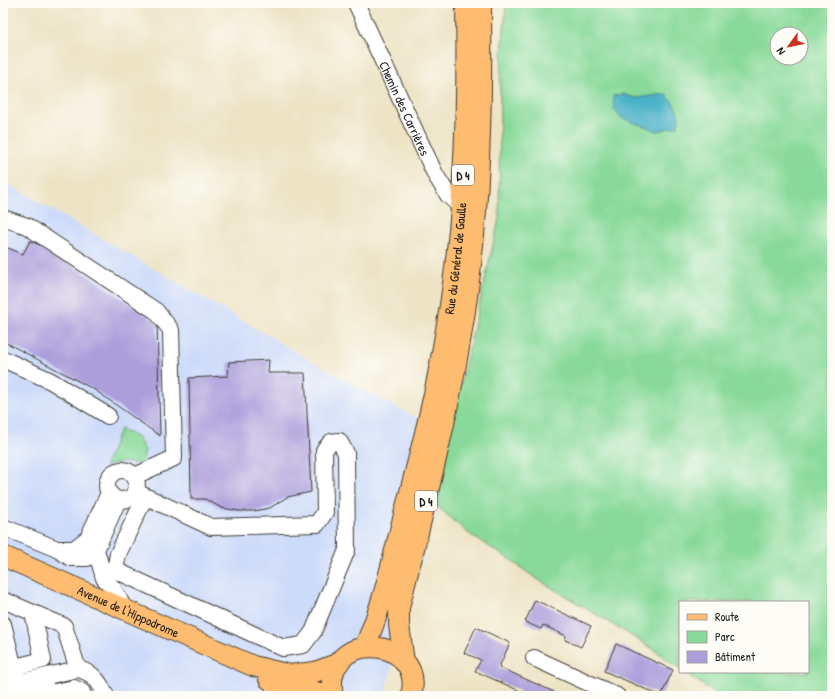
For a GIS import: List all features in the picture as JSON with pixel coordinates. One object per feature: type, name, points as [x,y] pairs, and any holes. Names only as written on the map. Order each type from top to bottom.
[{"type":"main road","name":"Rue du Général de Gaulle","points":[[366,646],[381,602],[413,480],[429,418],[444,346],[461,207],[466,105],[466,3]]},
{"type":"main road","name":"D 4","points":[[404,662],[399,625],[399,608],[448,403],[460,340],[472,255],[481,108],[481,3]]},
{"type":"main road","name":"Avenue de l'Hippodrome","points":[[3,556],[253,666],[290,675],[314,672],[339,663]]},
{"type":"main road","points":[[333,696],[333,676],[339,663],[349,653],[366,646],[386,648],[396,654],[404,662],[410,672],[412,695]]},
{"type":"main road","name":"Avenue de l'Hippodrome","points":[[253,666],[274,690],[315,691],[327,696]]},
{"type":"street","name":"Chemin des Carrières","points":[[356,3],[435,174],[448,195],[461,207]]},
{"type":"street","points":[[3,218],[28,226],[156,311],[171,330],[174,458],[128,499],[113,496]]},
{"type":"street","points":[[3,358],[51,381],[108,416]]},
{"type":"street","points":[[3,527],[57,549],[71,558],[87,558],[96,550],[113,496],[107,483],[111,474],[121,470],[126,470],[138,489],[211,527],[317,524],[325,512],[324,450],[331,442],[339,441],[346,454],[347,550],[313,632],[303,645],[283,648],[115,570],[118,554],[138,489]]},
{"type":"street","points":[[57,549],[74,549],[88,538],[113,496]]},
{"type":"street","points":[[96,550],[104,578],[113,588],[125,610]]},
{"type":"street","points":[[3,600],[64,626],[78,669]]},
{"type":"street","points":[[8,669],[43,660],[33,613]]},
{"type":"street","points":[[3,624],[8,669],[15,691]]},
{"type":"street","points":[[534,658],[617,696]]},
{"type":"street","points":[[15,691],[78,669],[88,672],[97,678],[106,696]]},
{"type":"street","points":[[15,691],[75,679],[91,684],[96,696]]},
{"type":"street","points":[[36,696],[74,688],[82,692],[83,696]]},
{"type":"shaded area","points":[[3,181],[353,385],[449,435],[437,506],[384,696],[3,696]]},
{"type":"green space","points":[[506,3],[832,3],[832,696],[719,696],[685,673],[809,673],[809,601],[679,601],[679,668],[650,647],[534,577],[509,559],[469,534],[437,506],[449,435],[499,219],[500,81]]},
{"type":"green space","points":[[120,429],[137,437],[145,450],[142,464],[123,462],[105,466]]},
{"type":"water","points":[[622,94],[636,98],[665,94],[676,108],[679,117],[678,126],[657,131],[622,118],[614,110],[613,96]]},
{"type":"building","points":[[30,241],[45,247],[157,322],[160,436],[95,390],[3,341],[3,246],[23,254]]},
{"type":"building","points":[[269,360],[268,373],[305,373],[311,492],[287,497],[270,508],[254,511],[239,511],[222,508],[205,499],[191,499],[189,378],[228,376],[229,362]]},
{"type":"building","points":[[535,600],[591,626],[581,647],[565,640],[566,636],[543,625],[541,629],[525,622]]},
{"type":"building","points":[[476,627],[510,643],[499,667],[554,692],[552,696],[518,696],[520,691],[475,671],[481,660],[464,653]]},
{"type":"building","points":[[616,644],[673,670],[661,696],[604,671]]}]
